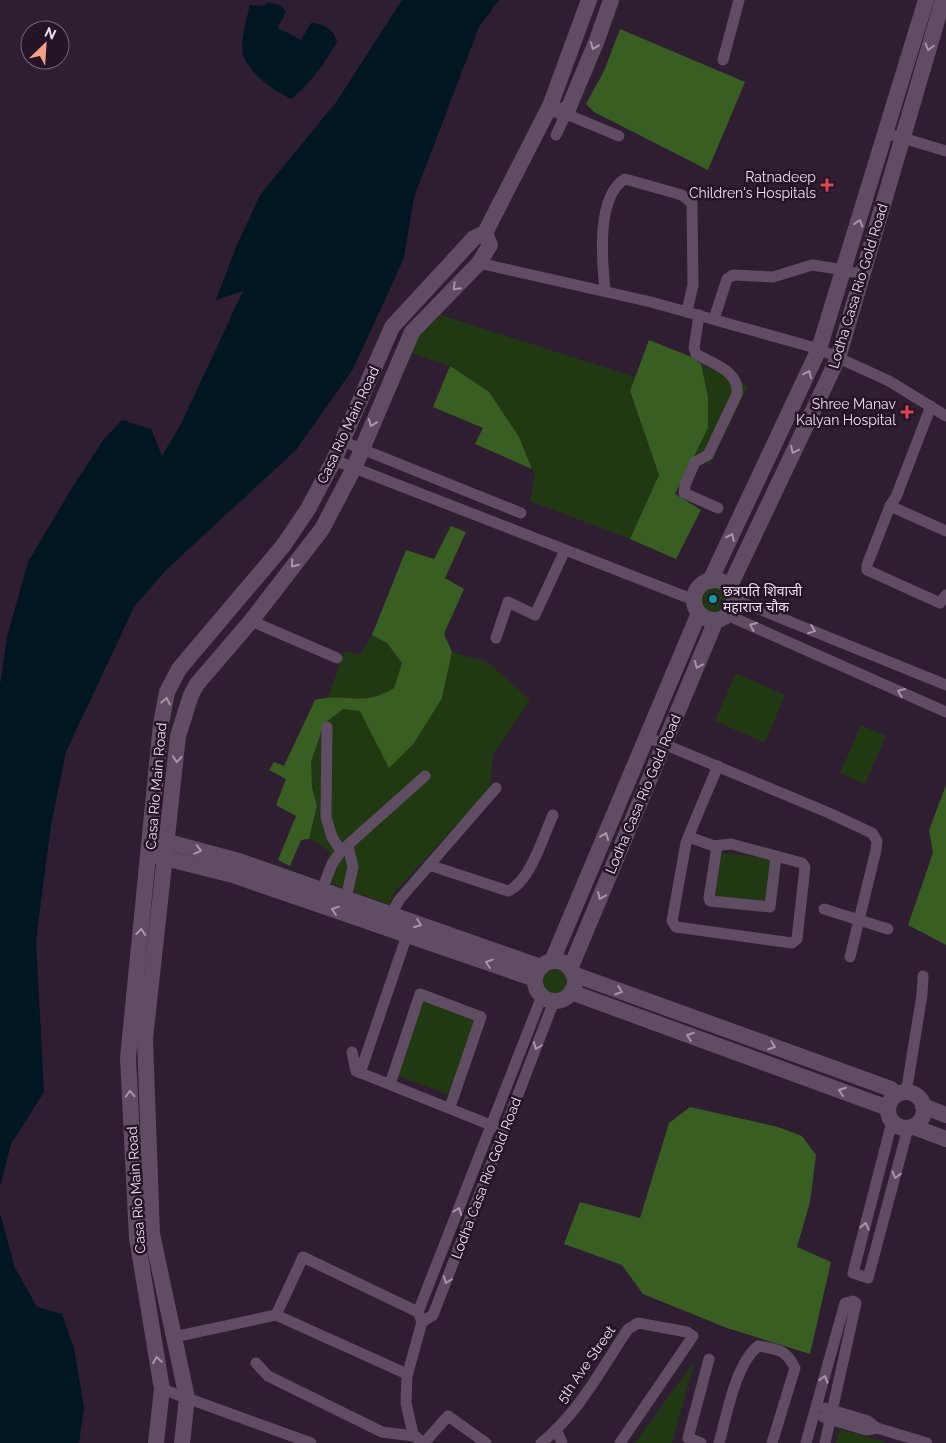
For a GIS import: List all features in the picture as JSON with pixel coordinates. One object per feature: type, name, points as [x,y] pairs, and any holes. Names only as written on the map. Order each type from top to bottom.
[{"type":"street","name":"Casa Rio Main Road","points":[[182,1443],[187,1398],[152,1234],[145,1039],[158,856],[161,724],[167,692],[179,669],[283,546],[308,509],[334,460],[392,327],[474,238],[485,233],[550,106],[589,0]]},
{"type":"street","points":[[556,135],[597,40],[611,0]]},
{"type":"street","points":[[723,60],[740,0]]},
{"type":"street","name":"Lodha Casa Rio Gold Road","points":[[542,969],[647,737],[696,607],[700,586],[710,581],[819,349],[845,270],[926,0]]},
{"type":"street","name":"Lodha Casa Rio Gold Road","points":[[571,992],[574,980],[572,971],[664,744],[722,618],[733,607],[732,594],[838,358],[943,0]]},
{"type":"street","points":[[550,106],[619,136]]},
{"type":"street","points":[[886,133],[946,151]]},
{"type":"street","points":[[605,291],[602,240],[610,194],[616,184],[625,180],[682,195],[692,203],[693,285],[687,311]]},
{"type":"street","name":"Casa Rio Main Road","points":[[158,839],[178,736],[191,695],[211,665],[251,621],[322,529],[354,468],[412,332],[479,263],[490,245],[485,233]]},
{"type":"street","points":[[479,263],[699,314],[819,349],[889,381],[946,416]]},
{"type":"street","points":[[714,319],[727,279],[734,275],[773,277],[812,266],[845,270],[863,275]]},
{"type":"street","points":[[699,314],[694,348],[696,354],[734,376],[738,384],[737,394],[708,455],[695,462],[684,492],[718,508]]},
{"type":"street","points":[[931,406],[896,497],[890,506],[866,565],[867,570],[940,603],[946,596]]},
{"type":"street","points":[[342,441],[521,513]]},
{"type":"street","points":[[334,460],[564,550],[696,607],[707,619],[722,618],[842,665],[945,710]]},
{"type":"street","points":[[890,506],[946,531]]},
{"type":"street","points":[[496,638],[508,602],[535,615],[564,550]]},
{"type":"street","points":[[710,581],[719,581],[732,594],[946,685]]},
{"type":"street","points":[[251,621],[338,658]]},
{"type":"street","points":[[842,665],[851,645]]},
{"type":"street","points":[[327,727],[326,817],[332,837],[344,848],[353,866],[346,898]]},
{"type":"street","points":[[647,737],[872,833],[877,841],[876,850],[850,958]]},
{"type":"street","points":[[689,837],[717,846],[731,844],[802,863],[805,867],[797,939],[792,943],[676,927],[672,921],[689,837],[718,766]]},
{"type":"street","points":[[322,890],[332,864],[344,848],[425,776]]},
{"type":"street","points":[[388,920],[429,865],[496,788]]},
{"type":"street","points":[[429,865],[508,892],[517,888],[525,877],[553,815]]},
{"type":"street","points":[[158,839],[369,914],[542,969]]},
{"type":"street","points":[[717,846],[710,901],[767,908],[770,906],[776,856]]},
{"type":"street","name":"Casa Rio Main Road","points":[[156,1443],[162,1389],[137,1238],[128,1058],[129,1031],[158,856]]},
{"type":"street","points":[[158,856],[322,890],[346,898],[369,914]]},
{"type":"street","points":[[824,909],[888,929]]},
{"type":"street","points":[[388,920],[407,935],[542,969],[559,962],[572,971],[891,1089],[895,1104],[896,1126],[911,1128],[946,1139]]},
{"type":"street","points":[[360,1073],[407,935]]},
{"type":"street","points":[[542,969],[538,991],[548,999],[566,997],[571,992],[895,1104],[917,1096],[923,1106],[922,1118],[911,1128],[868,1278],[853,1273],[895,1104],[922,995],[923,976]]},
{"type":"street","points":[[390,1084],[420,994],[481,1017],[450,1107]]},
{"type":"street","name":"Lodha Casa Rio Gold Road","points":[[420,1441],[406,1404],[407,1374],[420,1317],[492,1125],[548,999]]},
{"type":"street","name":"Lodha Casa Rio Gold Road","points":[[420,1317],[433,1315],[504,1130],[548,999]]},
{"type":"street","points":[[352,1052],[354,1068],[360,1073],[450,1107],[504,1130]]},
{"type":"street","points":[[923,1106],[946,1115]]},
{"type":"street","points":[[276,1315],[303,1257],[420,1317]]},
{"type":"street","points":[[806,1443],[845,1303],[853,1301],[856,1303],[851,1334],[825,1443]]},
{"type":"street","points":[[174,1337],[276,1315],[407,1374]]},
{"type":"street","name":"5th Ave Street","points":[[541,1443],[572,1411],[628,1329],[638,1324],[687,1332],[693,1336],[620,1443]]},
{"type":"street","points":[[719,1443],[742,1369],[751,1352],[758,1346],[776,1349],[789,1355],[795,1368],[772,1443]]},
{"type":"street","points":[[701,1443],[687,1441],[709,1359]]},
{"type":"street","points":[[256,1363],[268,1376],[382,1432],[420,1441],[448,1416],[486,1443]]},
{"type":"street","points":[[162,1389],[311,1443]]},
{"type":"street","points":[[815,1410],[831,1414],[866,1430],[877,1428],[927,1443]]},
{"type":"street","points":[[556,1429],[562,1443]]},
{"type":"green space","points":[[620,29],[745,82],[708,170],[594,112],[586,104],[604,71]]},
{"type":"green space","points":[[441,315],[635,377],[630,392],[659,475],[630,539],[530,501],[535,475],[519,437],[450,366],[411,353],[416,339]]},
{"type":"green space","points":[[649,340],[689,356],[701,364],[708,397],[708,428],[675,494],[701,510],[676,559],[630,539],[659,475],[630,391]]},
{"type":"green space","points":[[701,364],[748,386],[710,465],[692,456],[708,428],[708,397]]},
{"type":"green space","points":[[450,366],[489,392],[519,437],[532,469],[475,444],[483,428],[433,407]]},
{"type":"green space","points":[[451,526],[466,532],[445,578],[464,589],[444,634],[452,652],[442,698],[414,743],[389,768],[360,711],[343,709],[324,724],[311,762],[312,787],[317,806],[309,839],[301,840],[290,866],[278,860],[296,816],[276,805],[286,779],[269,770],[274,762],[284,766],[315,700],[372,697],[394,688],[402,663],[387,643],[372,635],[406,550],[434,559]]},
{"type":"green space","points":[[714,588],[722,592],[726,600],[722,608],[714,612],[706,608],[702,600],[706,592]]},
{"type":"green space","points":[[372,635],[387,643],[402,663],[394,688],[370,698],[328,697],[344,651],[360,655]]},
{"type":"green space","points":[[452,652],[488,662],[530,700],[493,755],[490,788],[394,893],[390,905],[321,880],[330,853],[321,845],[309,839],[317,806],[312,787],[311,762],[324,724],[343,709],[360,711],[442,698]]},
{"type":"green space","points":[[736,673],[785,695],[765,743],[715,721]]},
{"type":"green space","points":[[861,725],[886,736],[865,784],[840,773]]},
{"type":"green space","points":[[946,785],[946,945],[908,925],[933,853],[929,830]]},
{"type":"green space","points":[[722,853],[772,858],[768,905],[714,899]]},
{"type":"green space","points":[[555,969],[563,973],[567,981],[563,989],[555,993],[547,989],[543,981],[547,973]]},
{"type":"green space","points":[[425,996],[478,1016],[449,1095],[396,1075]]},
{"type":"green space","points":[[690,1107],[778,1127],[802,1136],[816,1155],[810,1202],[797,1247],[831,1262],[810,1354],[727,1328],[643,1294],[622,1265],[564,1244],[580,1202],[640,1218],[669,1123]]},
{"type":"green space","points":[[695,1360],[672,1443],[635,1443]]},
{"type":"green space","points":[[840,1429],[887,1443],[836,1443]]},
{"type":"water","points":[[402,0],[499,0],[479,27],[414,197],[404,258],[353,369],[296,450],[166,570],[134,607],[66,752],[51,825],[36,940],[44,1092],[11,1144],[0,1186],[0,685],[7,637],[28,562],[73,486],[104,439],[122,420],[151,429],[162,456],[181,424],[243,291],[216,300],[237,245],[260,195],[337,101]]},
{"type":"water","points":[[268,2],[281,6],[286,11],[278,28],[301,40],[311,23],[320,24],[328,28],[336,37],[337,42],[322,65],[311,80],[291,99],[257,76],[243,55],[243,38],[250,5],[264,6]]},
{"type":"water","points":[[0,1213],[15,1268],[37,1307],[62,1314],[74,1348],[84,1408],[79,1443],[0,1443]]},
{"type":"place","name":"Ratnadeep Children's Hospitals","points":[[827,185]]},
{"type":"place","name":"Shree Manav Kalyan Hospital","points":[[907,412]]},
{"type":"place","name":"छत्रपति शिवाजी महाराज चौक","points":[[713,599]]}]
